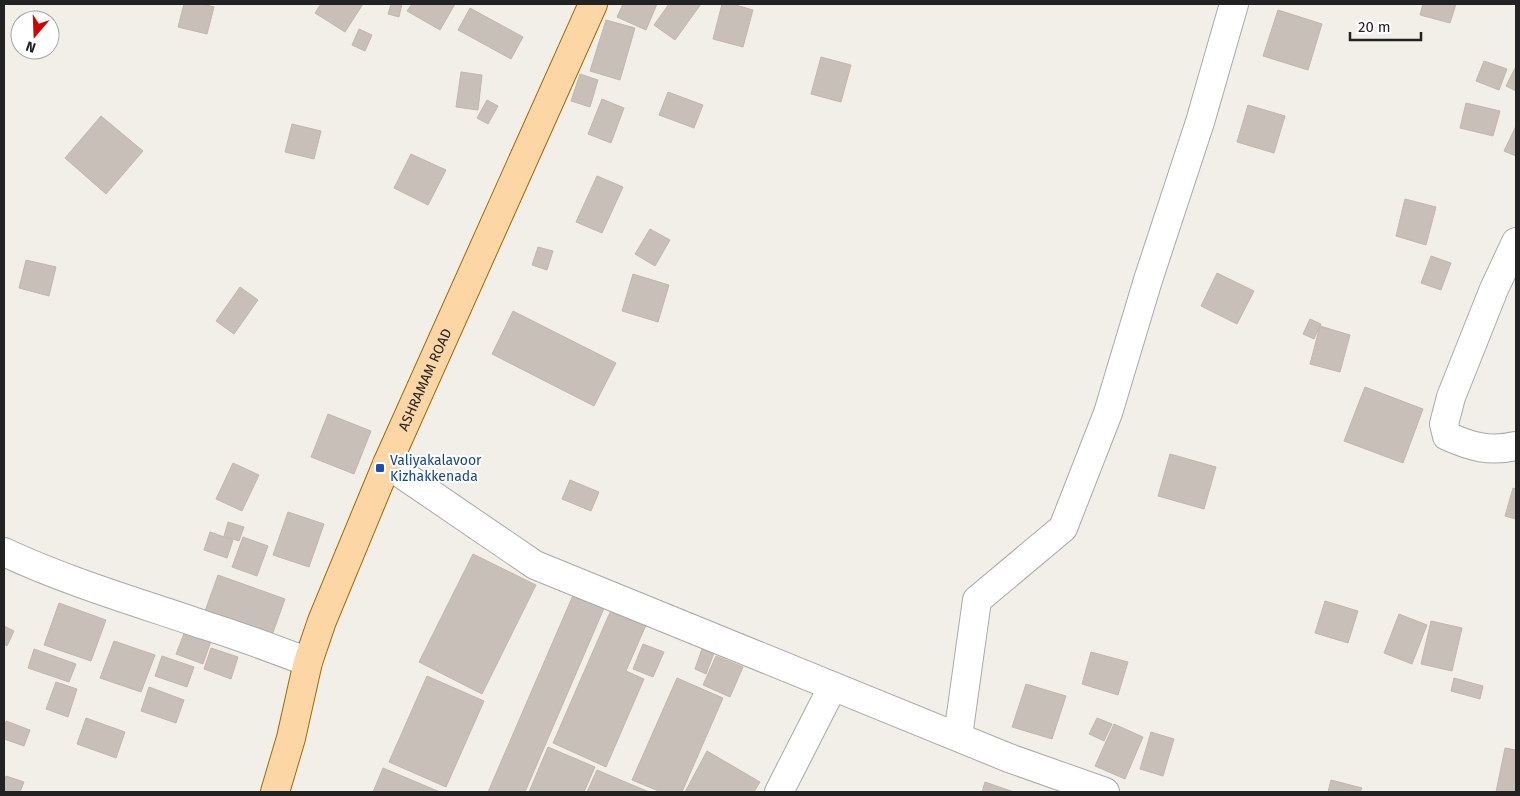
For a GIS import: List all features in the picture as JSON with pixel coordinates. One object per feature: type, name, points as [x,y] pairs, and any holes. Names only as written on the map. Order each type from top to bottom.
[{"type":"main road","name":"ASHRAMAM ROAD","points":[[274,792],[291,738],[308,662],[322,621],[387,464],[592,4]]},
{"type":"street","points":[[958,736],[977,600],[1063,528],[1108,413],[1148,280],[1200,122],[1234,4]]},
{"type":"street","points":[[1516,242],[1494,288],[1451,397],[1444,424],[1448,436],[1466,445],[1498,450],[1516,446]]},
{"type":"street","points":[[387,464],[535,565],[1009,758],[1105,792]]},
{"type":"street","points":[[4,552],[33,566],[308,662]]},
{"type":"street","points":[[779,792],[833,686]]},
{"type":"building","points":[[184,4],[203,4],[214,7],[207,34],[178,27]]},
{"type":"building","points":[[321,4],[363,4],[345,32],[315,13]]},
{"type":"building","points":[[391,4],[402,4],[399,17],[388,14]]},
{"type":"building","points":[[412,4],[455,4],[440,30],[407,11]]},
{"type":"building","points":[[623,4],[657,4],[646,30],[617,17]]},
{"type":"building","points":[[669,4],[701,4],[675,40],[654,25]]},
{"type":"building","points":[[722,4],[732,4],[753,10],[743,47],[713,39]]},
{"type":"building","points":[[1423,4],[1456,4],[1450,23],[1420,15]]},
{"type":"building","points":[[470,8],[523,37],[511,59],[458,30]]},
{"type":"building","points":[[1278,10],[1322,24],[1308,70],[1263,56]]},
{"type":"building","points":[[606,20],[635,28],[620,80],[590,71]]},
{"type":"building","points":[[359,29],[372,35],[365,51],[352,45]]},
{"type":"building","points":[[821,57],[851,65],[841,102],[811,94]]},
{"type":"building","points":[[1484,61],[1507,69],[1499,90],[1476,81]]},
{"type":"building","points":[[1516,66],[1516,91],[1506,86]]},
{"type":"building","points":[[461,72],[482,75],[478,110],[456,107]]},
{"type":"building","points":[[580,74],[598,80],[590,107],[571,101]]},
{"type":"building","points":[[668,92],[703,105],[694,128],[659,115]]},
{"type":"building","points":[[602,99],[624,108],[611,143],[588,134]]},
{"type":"building","points":[[487,100],[498,106],[488,124],[477,118]]},
{"type":"building","points":[[1466,103],[1500,111],[1493,136],[1460,128]]},
{"type":"building","points":[[1248,105],[1285,116],[1274,153],[1237,142]]},
{"type":"building","points":[[101,116],[143,151],[106,194],[65,158]]},
{"type":"building","points":[[292,124],[321,131],[314,159],[285,152]]},
{"type":"building","points":[[1516,126],[1516,156],[1504,151]]},
{"type":"building","points":[[411,154],[446,170],[428,205],[394,188]]},
{"type":"building","points":[[597,176],[623,187],[602,233],[576,222]]},
{"type":"building","points":[[1405,199],[1436,207],[1426,245],[1396,236]]},
{"type":"building","points":[[650,229],[670,240],[655,266],[635,254]]},
{"type":"building","points":[[538,247],[553,251],[547,270],[532,265]]},
{"type":"building","points":[[1431,256],[1451,263],[1441,290],[1421,283]]},
{"type":"building","points":[[26,260],[56,267],[49,296],[19,288]]},
{"type":"building","points":[[1217,273],[1254,291],[1237,324],[1201,306]]},
{"type":"building","points":[[633,274],[669,285],[658,322],[622,311]]},
{"type":"building","points":[[240,287],[258,300],[234,334],[216,321]]},
{"type":"building","points":[[513,311],[616,363],[594,406],[492,354]]},
{"type":"building","points":[[1310,319],[1321,324],[1314,339],[1303,334]]},
{"type":"building","points":[[1320,326],[1350,335],[1340,372],[1310,364]]},
{"type":"building","points":[[1365,387],[1423,409],[1403,463],[1344,441]]},
{"type":"building","points":[[328,414],[371,431],[354,474],[311,457]]},
{"type":"building","points":[[1170,454],[1216,467],[1204,509],[1158,496]]},
{"type":"building","points":[[233,463],[259,475],[242,511],[216,499]]},
{"type":"building","points":[[570,480],[599,492],[591,511],[562,499]]},
{"type":"building","points":[[1513,488],[1516,489],[1516,519],[1505,516]]},
{"type":"building","points":[[288,512],[324,524],[309,567],[273,555]]},
{"type":"building","points":[[228,522],[244,527],[239,541],[224,536]]},
{"type":"building","points":[[210,532],[233,540],[227,558],[204,550]]},
{"type":"building","points":[[243,537],[268,546],[257,576],[232,567]]},
{"type":"building","points":[[473,554],[536,585],[482,694],[419,662]]},
{"type":"building","points":[[218,575],[285,599],[271,638],[204,614]]},
{"type":"building","points":[[574,593],[605,606],[525,792],[488,792]]},
{"type":"building","points":[[1325,601],[1358,611],[1348,643],[1315,633]]},
{"type":"building","points":[[59,603],[106,620],[91,661],[44,645]]},
{"type":"building","points":[[611,610],[646,625],[626,671],[644,679],[606,767],[553,743]]},
{"type":"building","points":[[1399,614],[1427,625],[1412,664],[1384,653]]},
{"type":"building","points":[[1431,621],[1462,628],[1452,671],[1421,664]]},
{"type":"building","points":[[4,626],[14,631],[7,646],[4,644]]},
{"type":"building","points":[[185,631],[211,641],[203,664],[176,654]]},
{"type":"building","points":[[114,641],[155,655],[141,692],[100,678]]},
{"type":"building","points":[[704,643],[716,648],[706,674],[695,669]]},
{"type":"building","points":[[643,644],[664,652],[653,677],[633,669]]},
{"type":"building","points":[[211,648],[238,657],[231,679],[204,669]]},
{"type":"building","points":[[34,649],[76,664],[69,682],[28,668]]},
{"type":"building","points":[[1091,652],[1128,662],[1118,695],[1082,684]]},
{"type":"building","points":[[162,656],[194,667],[187,687],[155,676]]},
{"type":"building","points":[[716,656],[743,667],[730,697],[703,685]]},
{"type":"building","points":[[427,676],[484,701],[446,787],[389,762]]},
{"type":"building","points":[[677,678],[723,698],[682,792],[661,792],[632,780]]},
{"type":"building","points":[[1454,678],[1483,686],[1480,699],[1451,691]]},
{"type":"building","points":[[56,682],[77,689],[68,717],[46,709]]},
{"type":"building","points":[[1026,684],[1066,696],[1052,739],[1012,727]]},
{"type":"building","points":[[149,687],[184,700],[176,723],[141,711]]},
{"type":"building","points":[[86,718],[125,732],[116,758],[77,744]]},
{"type":"building","points":[[1097,718],[1112,724],[1104,741],[1089,734]]},
{"type":"building","points":[[6,721],[30,730],[24,746],[4,739]]},
{"type":"building","points":[[1114,724],[1143,737],[1125,779],[1095,766]]},
{"type":"building","points":[[1151,732],[1174,739],[1163,776],[1140,769]]},
{"type":"building","points":[[548,747],[595,767],[584,792],[529,792]]},
{"type":"building","points":[[1505,748],[1516,750],[1516,792],[1496,792]]},
{"type":"building","points":[[707,751],[760,782],[754,792],[685,792]]},
{"type":"building","points":[[383,768],[440,792],[373,792]]},
{"type":"building","points":[[597,770],[649,792],[587,792]]},
{"type":"building","points":[[6,776],[24,782],[20,792],[4,792]]},
{"type":"building","points":[[1331,780],[1362,788],[1360,792],[1328,792]]},
{"type":"building","points":[[985,782],[1014,792],[982,792]]},
{"type":"place","name":"Valiyakalavoor Kizhakkenada","points":[[380,468]]}]
